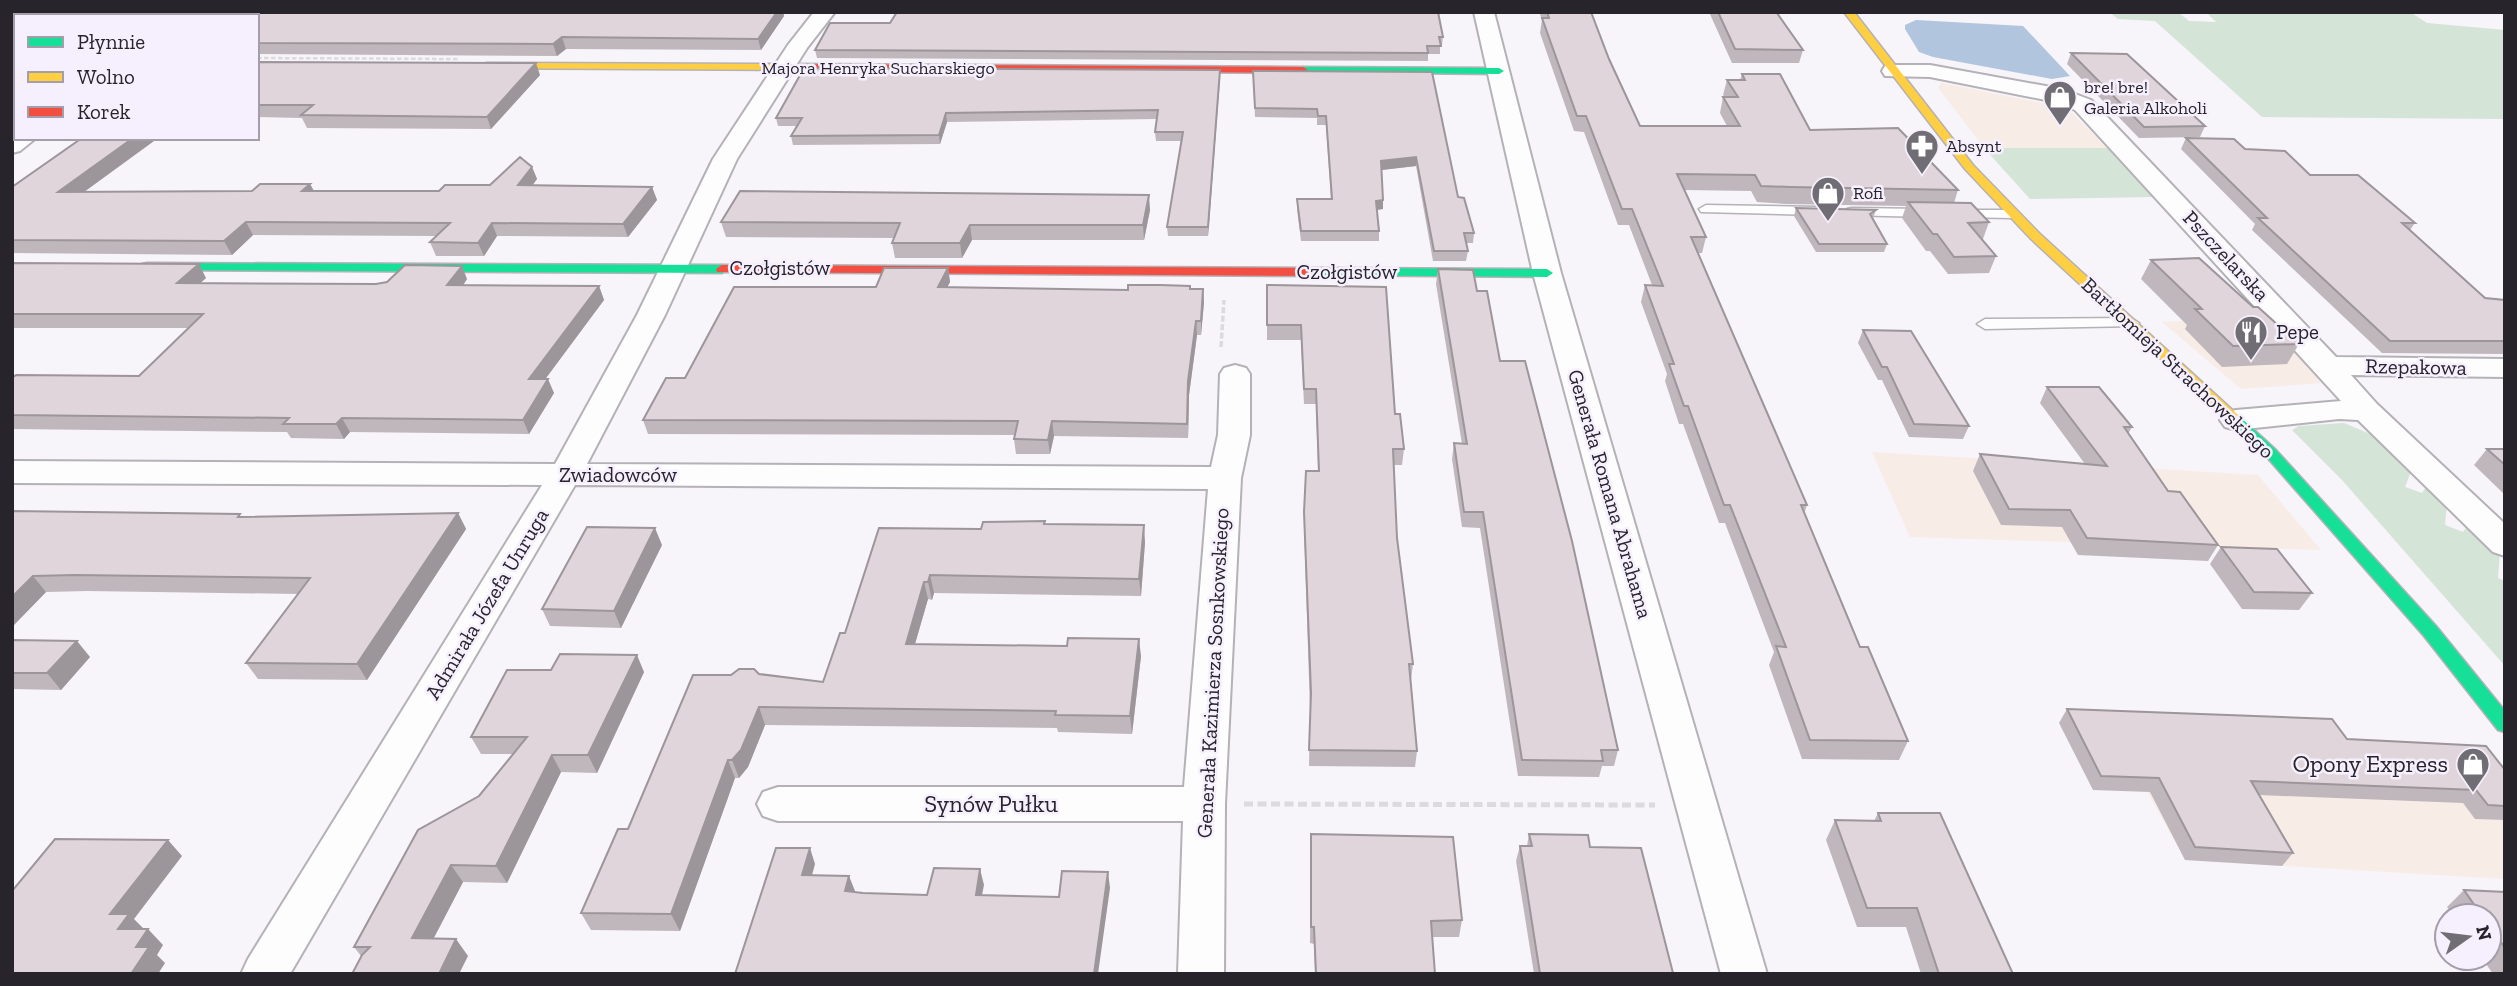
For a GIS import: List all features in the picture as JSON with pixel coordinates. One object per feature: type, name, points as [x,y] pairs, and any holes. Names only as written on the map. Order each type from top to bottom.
[{"type":"street","name":"Admirała Józefa Unruga","points":[[264,974],[565,475],[651,315],[725,159],[783,68],[825,12]]},
{"type":"street","name":"Generała Romana Abrahama","points":[[1483,12],[1547,273],[1744,974]]},
{"type":"street","name":"Bartłomieja Strachowskiego","points":[[1849,12],[1964,162],[2013,214],[2270,452],[2430,631],[2505,725]]},
{"type":"street","name":"Majora Henryka Sucharskiego","points":[[473,65],[1499,71]]},
{"type":"street","name":"Pszczelarska","points":[[1893,71],[1930,71],[2062,96],[2083,104],[2366,411],[2505,544]]},
{"type":"street","name":"Czołgistów","points":[[127,267],[672,267],[1547,273]]},
{"type":"street","name":"Generała Kazimierza Sosnkowskiego","points":[[1201,974],[1204,804],[1224,478],[1234,435],[1228,365]]},
{"type":"street","name":"Rzepakowa","points":[[2327,366],[2505,369]]},
{"type":"street","points":[[2236,420],[2339,410],[2366,411]]},
{"type":"street","name":"Zwiadowców","points":[[12,472],[1224,478]]},
{"type":"street","name":"Synów Pułku","points":[[778,804],[1204,804]]},
{"type":"lane","points":[[1706,209],[2013,214]]},
{"type":"lane","points":[[1984,324],[2131,323]]},
{"type":"path","points":[[1225,271],[1228,365]]},
{"type":"path","points":[[1204,804],[1697,805]]},
{"type":"shaded area","points":[[1942,83],[2062,107],[2072,113],[2108,148],[1984,148],[1938,87]]},
{"type":"shaded area","points":[[2267,318],[2321,383],[2241,389],[2162,322]]},
{"type":"shaded area","points":[[1872,452],[2258,475],[2321,550],[1910,537]]},
{"type":"shaded area","points":[[2147,791],[2505,796],[2505,879],[2185,860]]},
{"type":"green space","points":[[2109,12],[2178,12],[2189,21],[2216,22],[2206,12],[2410,12],[2427,23],[2505,30],[2505,119],[2262,117],[2155,21],[2118,19]]},
{"type":"green space","points":[[1984,148],[2108,148],[2154,197],[2030,199]]},
{"type":"green space","points":[[2344,423],[2368,433],[2378,441],[2382,440],[2411,471],[2405,487],[2422,493],[2426,487],[2432,488],[2447,502],[2445,525],[2463,532],[2468,525],[2500,552],[2498,578],[2505,581],[2505,666],[2342,480],[2292,430],[2299,426]]},
{"type":"water","points":[[1916,20],[2023,26],[2070,76],[2052,79],[1933,57],[1919,52],[1905,29],[1905,25]]},
{"type":"building","points":[[777,12],[758,39],[562,37],[553,44],[259,43],[259,14],[84,14]]},
{"type":"building","points":[[897,12],[1438,12],[1443,37],[1439,37],[1441,46],[1427,46],[1428,53],[815,50],[830,23],[890,23]]},
{"type":"building","points":[[1547,12],[1591,12],[1640,126],[1740,126],[1723,97],[1738,97],[1727,80],[1745,80],[1742,74],[1780,74],[1810,130],[1898,128],[1958,190],[1761,186],[1755,175],[1677,174],[1706,237],[1691,237],[1807,505],[1801,505],[1860,647],[1868,647],[1908,741],[1810,740],[1776,646],[1786,647],[1730,505],[1724,505],[1688,406],[1684,406],[1669,364],[1674,364],[1645,285],[1663,286],[1632,209],[1622,209],[1586,116],[1577,116],[1542,18],[1549,18]]},
{"type":"building","points":[[1718,12],[1777,13],[1803,50],[1735,49]]},
{"type":"building","points":[[2071,53],[2127,54],[2205,126],[2144,127]]},
{"type":"building","points":[[14,57],[12,102],[12,58]]},
{"type":"building","points":[[259,62],[536,63],[487,117],[301,115],[313,105],[259,105]]},
{"type":"building","points":[[804,68],[1220,70],[1208,227],[1167,227],[1183,132],[1155,132],[1158,110],[946,113],[939,135],[791,136],[802,118],[776,118]]},
{"type":"building","points":[[1253,71],[1432,72],[1458,197],[1464,198],[1474,233],[1464,233],[1468,251],[1434,251],[1416,157],[1381,161],[1383,200],[1376,201],[1379,231],[1301,231],[1297,199],[1332,199],[1326,116],[1318,116],[1317,109],[1255,108]]},
{"type":"building","points":[[2186,138],[2234,139],[2245,149],[2285,151],[2310,175],[2358,175],[2415,223],[2402,223],[2485,298],[2505,300],[2505,341],[2390,341],[2258,218],[2267,218]]},
{"type":"building","points":[[79,140],[130,140],[58,192],[252,191],[260,184],[310,184],[302,191],[439,191],[445,185],[490,185],[520,157],[532,167],[518,185],[652,187],[623,224],[492,223],[478,243],[430,242],[450,223],[246,222],[224,241],[12,240],[12,187]]},
{"type":"building","points":[[740,191],[1149,195],[1143,225],[970,225],[960,243],[892,243],[900,223],[721,222]]},
{"type":"building","points":[[1908,202],[1971,203],[1989,222],[1968,223],[1996,256],[1954,257]]},
{"type":"building","points":[[1796,208],[1876,210],[1870,214],[1887,244],[1819,244]]},
{"type":"building","points":[[2199,258],[2299,344],[2233,346],[2195,309],[2202,309],[2151,260]]},
{"type":"building","points":[[12,263],[199,264],[177,283],[376,284],[387,282],[405,265],[462,266],[447,285],[599,286],[529,379],[548,379],[523,420],[342,418],[336,424],[283,424],[289,418],[12,415],[12,378],[16,375],[139,376],[203,314],[12,314]]},
{"type":"building","points":[[884,268],[948,268],[938,287],[1128,290],[1128,285],[1160,285],[1203,289],[1201,321],[1196,321],[1188,381],[1187,424],[1052,421],[1048,440],[1014,439],[1018,421],[643,420],[666,378],[685,378],[734,287],[876,287]]},
{"type":"building","points":[[1438,269],[1473,270],[1477,291],[1487,291],[1500,361],[1525,361],[1572,541],[1618,750],[1601,750],[1603,761],[1522,760],[1483,512],[1464,512],[1454,443],[1467,444]]},
{"type":"building","points":[[1267,285],[1386,287],[1395,414],[1400,414],[1404,449],[1393,449],[1397,538],[1413,664],[1409,664],[1417,751],[1309,750],[1311,693],[1304,512],[1306,471],[1319,471],[1316,389],[1304,389],[1301,325],[1267,325]]},
{"type":"building","points":[[1863,330],[1911,331],[1969,426],[1914,424],[1887,367],[1882,367]]},
{"type":"building","points":[[2047,387],[2099,387],[2132,427],[2124,427],[2168,491],[2180,492],[2218,545],[2087,538],[2070,510],[2009,509],[1980,454],[2107,466]]},
{"type":"building","points":[[2487,449],[2505,449],[2505,465]]},
{"type":"building","points":[[12,511],[240,514],[238,517],[458,513],[357,664],[246,663],[310,578],[33,576],[12,597]]},
{"type":"building","points":[[1045,521],[1044,524],[1144,525],[1139,579],[930,575],[928,582],[924,582],[906,644],[1067,646],[1068,638],[1139,639],[1130,716],[1055,715],[1056,711],[759,707],[741,750],[732,760],[728,760],[671,914],[581,913],[618,829],[628,829],[693,675],[731,675],[739,669],[754,669],[759,674],[823,682],[840,633],[845,633],[879,528],[981,529],[983,522]]},
{"type":"building","points":[[587,527],[655,528],[614,611],[542,609]]},
{"type":"building","points":[[2221,547],[2277,549],[2312,593],[2254,592]]},
{"type":"building","points":[[12,640],[77,641],[47,673],[12,673]]},
{"type":"building","points":[[560,654],[637,655],[588,755],[552,755],[496,866],[451,865],[412,938],[456,939],[439,974],[352,974],[362,955],[370,947],[354,947],[418,830],[479,796],[527,737],[471,737],[507,670],[551,670]]},
{"type":"building","points":[[2067,709],[2332,719],[2347,739],[2486,746],[2505,770],[2505,806],[2488,805],[2476,790],[2251,781],[2293,853],[2195,847],[2159,778],[2101,776]]},
{"type":"building","points":[[1878,813],[1940,813],[2013,974],[1939,974],[1917,908],[1867,908],[1835,820],[1881,821]]},
{"type":"building","points":[[1311,834],[1453,837],[1462,920],[1431,921],[1435,974],[1316,974],[1314,927],[1311,927]]},
{"type":"building","points":[[1529,834],[1588,835],[1590,847],[1641,848],[1673,973],[1540,974],[1520,846],[1532,846]]},
{"type":"building","points":[[55,839],[168,840],[110,914],[129,914],[118,929],[148,929],[136,947],[149,947],[131,974],[12,974],[12,891]]},
{"type":"building","points":[[776,848],[810,848],[802,875],[849,876],[845,891],[863,893],[927,895],[934,868],[980,869],[976,895],[1059,897],[1062,871],[1108,872],[1094,974],[735,974]]},
{"type":"building","points":[[2464,890],[2505,892],[2505,948],[2503,902],[2472,902]]},
{"type":"traffic: fast","points":[[1303,70],[1499,71]]},
{"type":"traffic: fast","points":[[147,267],[722,269]]},
{"type":"traffic: fast","points":[[1317,272],[1547,273]]},
{"type":"traffic: fast","points":[[2233,418],[2270,452],[2430,631],[2505,725]]},
{"type":"traffic: slow","points":[[1849,12],[1969,167],[2035,236],[2233,418]]},
{"type":"traffic: slow","points":[[486,66],[784,67]]},
{"type":"traffic: jam","points":[[784,67],[1303,70]]},
{"type":"traffic: jam","points":[[722,269],[1317,272]]},
{"type":"place","name":"bre! bre! Galeria Alkoholi","points":[[2060,127]]},
{"type":"place","name":"Absynt","points":[[1922,176]]},
{"type":"place","name":"Rofi","points":[[1828,223]]},
{"type":"place","name":"Pepe","points":[[2251,362]]},
{"type":"place","name":"Opony Express","points":[[2473,794]]}]
